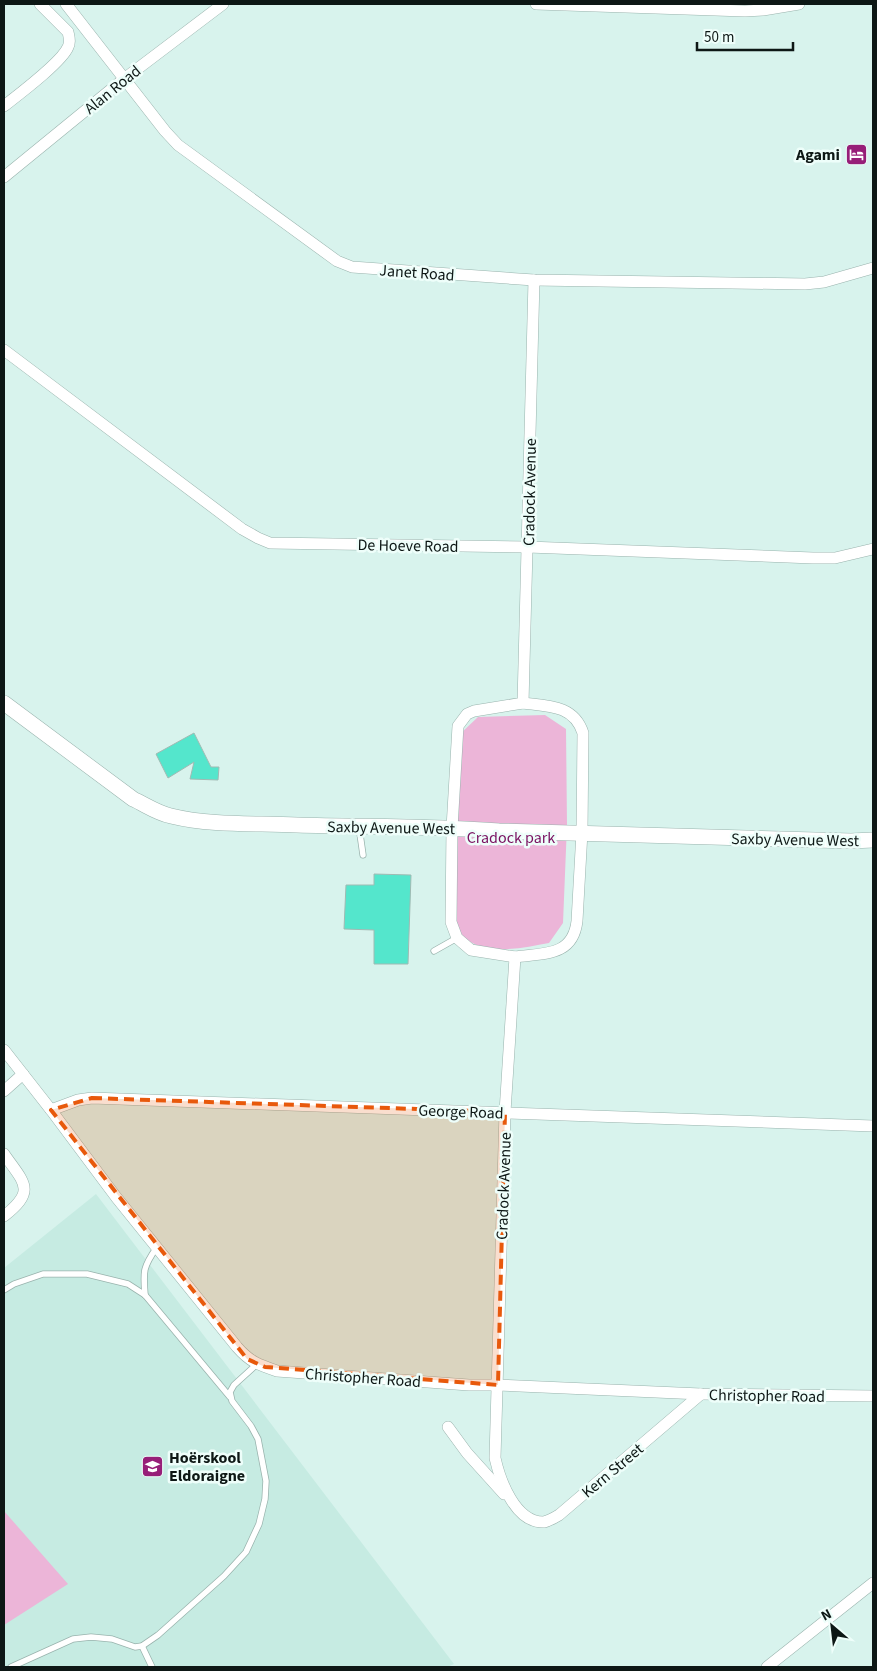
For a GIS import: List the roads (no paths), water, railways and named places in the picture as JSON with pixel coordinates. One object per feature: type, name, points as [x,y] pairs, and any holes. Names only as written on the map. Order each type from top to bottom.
[{"type":"street","points":[[4,106],[64,55],[69,47],[70,38],[68,32],[40,4]]},
{"type":"street","name":"Janet Road","points":[[66,4],[165,131],[178,144],[336,261],[352,267],[534,280],[812,284],[873,268]]},
{"type":"street","name":"Alan Road","points":[[4,177],[124,79],[223,4]]},
{"type":"street","points":[[536,4],[745,11],[799,4]]},
{"type":"street","name":"Cradock Avenue","points":[[523,703],[534,280]]},
{"type":"street","name":"De Hoeve Road","points":[[4,350],[242,529],[270,543],[528,547],[813,558],[836,558],[873,549]]},
{"type":"street","name":"Saxby Avenue West","points":[[4,703],[133,799],[155,811],[172,816],[214,822],[358,827],[452,828],[851,841],[873,840]]},
{"type":"street","points":[[523,703],[561,708],[580,722],[583,733],[582,832],[577,921],[573,937],[560,950],[514,957],[471,950],[457,938],[451,922],[452,828],[458,726],[467,714],[474,710],[523,703]]},
{"type":"street","name":"Cradock Avenue","points":[[498,1385],[505,1112],[514,957]]},
{"type":"street","name":"Christopher Road","points":[[4,1050],[116,1197],[247,1359],[257,1364],[278,1370],[469,1385],[701,1394],[873,1396]]},
{"type":"street","points":[[4,1091],[23,1074]]},
{"type":"street","name":"George Road","points":[[51,1110],[78,1100],[92,1098],[873,1126]]},
{"type":"street","points":[[4,1154],[20,1177],[24,1194],[21,1201],[4,1216]]},
{"type":"street","name":"Kern Street","points":[[498,1385],[495,1458],[503,1485],[517,1508]]},
{"type":"street","name":"Kern Street","points":[[448,1427],[488,1478],[517,1508],[529,1518],[545,1522],[558,1515],[701,1394]]},
{"type":"street","points":[[767,1667],[873,1583]]},
{"type":"lane","points":[[358,827],[363,855]]},
{"type":"lane","points":[[434,951],[457,938]]},
{"type":"lane","points":[[145,1295],[143,1277],[145,1264],[157,1247]]},
{"type":"lane","points":[[4,1290],[14,1284],[43,1274],[88,1274],[128,1284],[145,1295],[230,1397],[251,1426],[258,1439],[266,1480],[266,1499],[259,1524],[246,1552],[224,1576],[158,1635],[142,1646],[136,1647],[112,1639],[91,1637],[73,1639],[11,1667]]},
{"type":"lane","points":[[230,1397],[230,1392],[234,1386],[257,1364]]},
{"type":"lane","points":[[142,1646],[152,1667]]},
{"type":"place","name":"Agami","points":[[856,154]]},
{"type":"place","name":"Hoërskool Eldoraigne","points":[[153,1466]]},
{"type":"park label","name":"Cradock park","points":[[511,837]]}]
